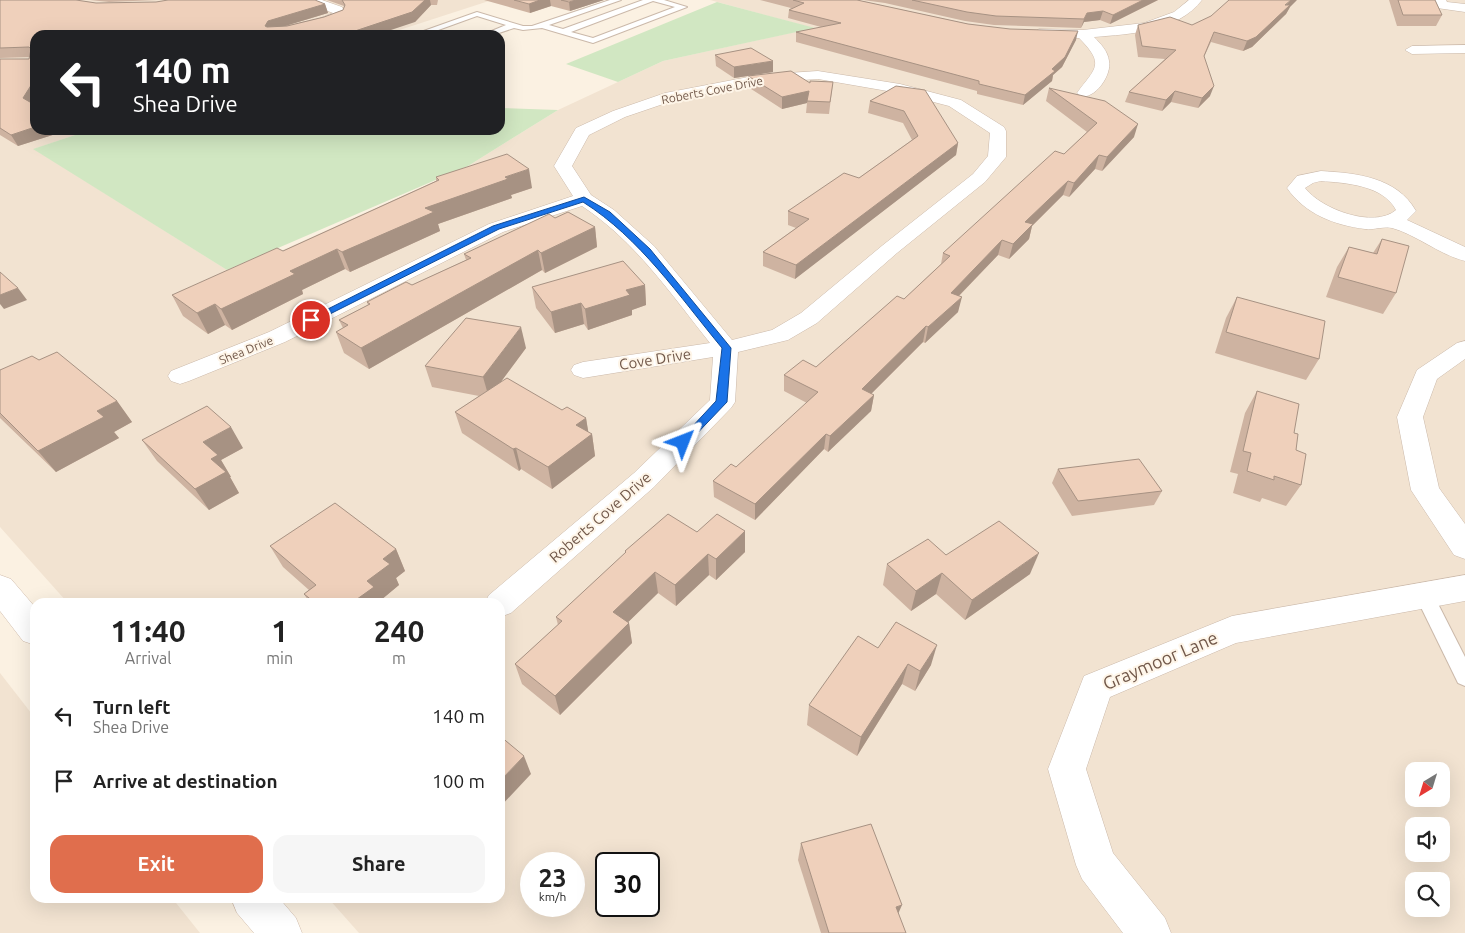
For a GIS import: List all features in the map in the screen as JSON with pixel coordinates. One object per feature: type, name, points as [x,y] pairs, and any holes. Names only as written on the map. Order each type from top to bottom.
[{"type":"street","points":[[294,30],[340,15],[338,10],[311,0]]},
{"type":"street","points":[[1027,33],[1083,34],[1152,25],[1178,15],[1196,0]]},
{"type":"street","points":[[1440,0],[1441,4],[1465,8]]},
{"type":"street","points":[[1083,34],[1095,45],[1102,56],[1103,65],[1099,78],[1085,93]]},
{"type":"street","points":[[1412,50],[1465,49]]},
{"type":"street","name":"Roberts Cove Drive","points":[[505,600],[644,480],[722,402],[726,348],[647,250],[607,214],[584,199],[564,166],[582,132],[619,114],[665,98],[759,79],[818,75],[900,89],[956,103],[998,131],[997,157],[979,178],[890,249],[809,318],[780,335],[726,348]]},
{"type":"street","points":[[1393,221],[1402,217],[1406,211],[1404,204],[1396,197],[1369,184],[1352,179],[1320,176],[1299,182],[1296,188],[1299,196],[1308,204],[1340,218],[1378,223],[1393,221],[1465,255]]},
{"type":"street","name":"Shea Drive","points":[[180,376],[277,337],[496,228],[584,199]]},
{"type":"street","name":"Cove Drive","points":[[583,370],[726,348]]},
{"type":"street","points":[[1465,348],[1426,375],[1410,417],[1424,490],[1465,547]]},
{"type":"street","points":[[0,588],[30,625]]},
{"type":"street","name":"Graymoor Lane","points":[[1150,933],[1096,865],[1067,769],[1096,687],[1232,630],[1465,588]]},
{"type":"street","points":[[256,903],[281,933]]},
{"type":"lane","points":[[431,30],[477,14],[528,28],[544,26],[617,0]]},
{"type":"lane","points":[[563,32],[650,0]]},
{"type":"lane","points":[[544,26],[593,41],[683,7],[656,0]]},
{"type":"lane","points":[[500,30],[514,25]]},
{"type":"lane","points":[[1424,595],[1465,677]]},
{"type":"shaded area","points":[[0,0],[492,0],[399,30],[30,30],[30,135],[75,135],[34,149],[232,273],[468,166],[558,110],[663,61],[813,28],[710,0],[1465,0],[1465,933],[359,933],[332,903],[505,903],[505,598],[63,598],[0,527]]},
{"type":"shaded area","points":[[0,673],[30,712],[30,903],[176,903],[200,933],[0,933]]},
{"type":"green space","points":[[717,2],[815,28],[663,61],[618,82],[566,64]]},
{"type":"green space","points":[[505,108],[558,110],[468,166],[227,270],[33,149],[75,135],[505,135]]},
{"type":"building","points":[[0,0],[76,0],[96,3],[168,0],[315,0],[325,4],[268,21],[265,26],[267,27],[287,26],[324,17],[343,10],[345,5],[342,0],[425,0],[412,12],[358,30],[30,30],[30,48],[0,48]]},
{"type":"building","points":[[514,0],[540,0],[529,4]]},
{"type":"building","points":[[793,0],[857,0],[968,24],[1010,29],[1078,31],[1065,57],[1052,69],[1055,71],[1025,95],[979,84],[979,81],[796,32],[841,23],[789,10],[804,3]]},
{"type":"building","points":[[912,0],[1143,0],[1113,15],[1103,11],[1087,13],[1084,19],[996,16]]},
{"type":"building","points":[[1229,0],[1291,0],[1285,5],[1290,5],[1256,37],[1247,41],[1214,32],[1204,56],[1214,86],[1202,98],[1175,91],[1166,100],[1129,92],[1176,50],[1142,46],[1138,25],[1170,17],[1192,25],[1211,16]]},
{"type":"building","points":[[1398,0],[1435,0],[1442,15],[1403,15]]},
{"type":"building","points":[[751,48],[773,61],[734,67],[715,55]]},
{"type":"building","points":[[30,54],[30,87],[23,98],[30,102],[30,129],[11,135],[0,128],[0,59],[29,59]]},
{"type":"building","points":[[791,71],[810,83],[810,81],[833,82],[830,102],[807,101],[809,91],[782,97],[748,76]]},
{"type":"building","points":[[896,86],[925,90],[958,143],[796,265],[763,252],[809,219],[788,211],[844,173],[859,178],[918,136],[904,111],[870,101]]},
{"type":"building","points":[[1049,88],[1105,101],[1138,124],[1107,157],[1099,155],[1074,183],[1068,181],[1025,222],[1033,224],[1013,244],[1002,240],[951,293],[962,297],[928,327],[926,326],[862,389],[874,395],[830,436],[826,434],[755,504],[713,481],[731,464],[736,467],[818,392],[784,375],[803,360],[816,367],[897,296],[904,299],[950,256],[943,253],[1055,151],[1064,154],[1097,123]]},
{"type":"building","points":[[507,154],[529,169],[505,177],[508,179],[425,208],[434,212],[342,252],[337,249],[290,271],[295,274],[221,309],[215,304],[197,313],[172,295],[277,248],[283,251],[439,180],[436,177]]},
{"type":"building","points":[[568,212],[595,227],[541,253],[538,250],[361,348],[336,332],[348,325],[339,320],[370,304],[367,302],[406,282],[412,285],[471,258],[464,254],[549,214],[555,218]]},
{"type":"building","points":[[1382,239],[1409,246],[1396,293],[1338,277],[1349,247],[1377,254]]},
{"type":"building","points":[[623,261],[645,285],[626,290],[630,295],[585,309],[581,303],[551,312],[532,287]]},
{"type":"building","points":[[0,272],[18,288],[0,295]]},
{"type":"building","points":[[1237,297],[1325,321],[1319,359],[1226,332]]},
{"type":"building","points":[[466,318],[521,327],[483,377],[425,366]]},
{"type":"building","points":[[57,352],[117,401],[97,411],[104,417],[38,451],[0,413],[0,370],[32,356],[39,360]]},
{"type":"building","points":[[507,378],[562,410],[567,407],[586,418],[576,425],[592,434],[548,467],[516,448],[513,449],[455,412]]},
{"type":"building","points":[[1257,391],[1299,404],[1294,433],[1298,434],[1296,450],[1306,454],[1301,485],[1274,476],[1274,480],[1247,471],[1251,453],[1243,451]]},
{"type":"building","points":[[207,406],[231,427],[203,442],[218,455],[211,459],[226,472],[195,489],[142,440]]},
{"type":"building","points":[[1139,459],[1162,491],[1078,501],[1058,469]]},
{"type":"building","points":[[335,503],[396,549],[383,559],[390,564],[367,581],[374,587],[359,598],[309,598],[304,594],[316,585],[270,546]]},
{"type":"building","points":[[668,514],[697,532],[717,514],[745,531],[716,559],[708,554],[675,585],[655,572],[613,612],[629,623],[555,696],[515,664],[562,621],[556,617],[625,551]]},
{"type":"building","points":[[999,521],[1039,553],[972,600],[942,573],[916,591],[887,564],[928,539],[946,555]]},
{"type":"building","points":[[896,622],[937,645],[920,671],[908,664],[861,737],[809,705],[858,636],[878,648]]},
{"type":"building","points":[[505,740],[524,756],[505,776]]},
{"type":"building","points":[[871,824],[902,905],[896,907],[906,933],[829,933],[801,843]]},
{"type":"route","points":[[311,320],[496,228],[584,199],[607,214],[647,250],[726,348],[722,402],[683,442]]}]
